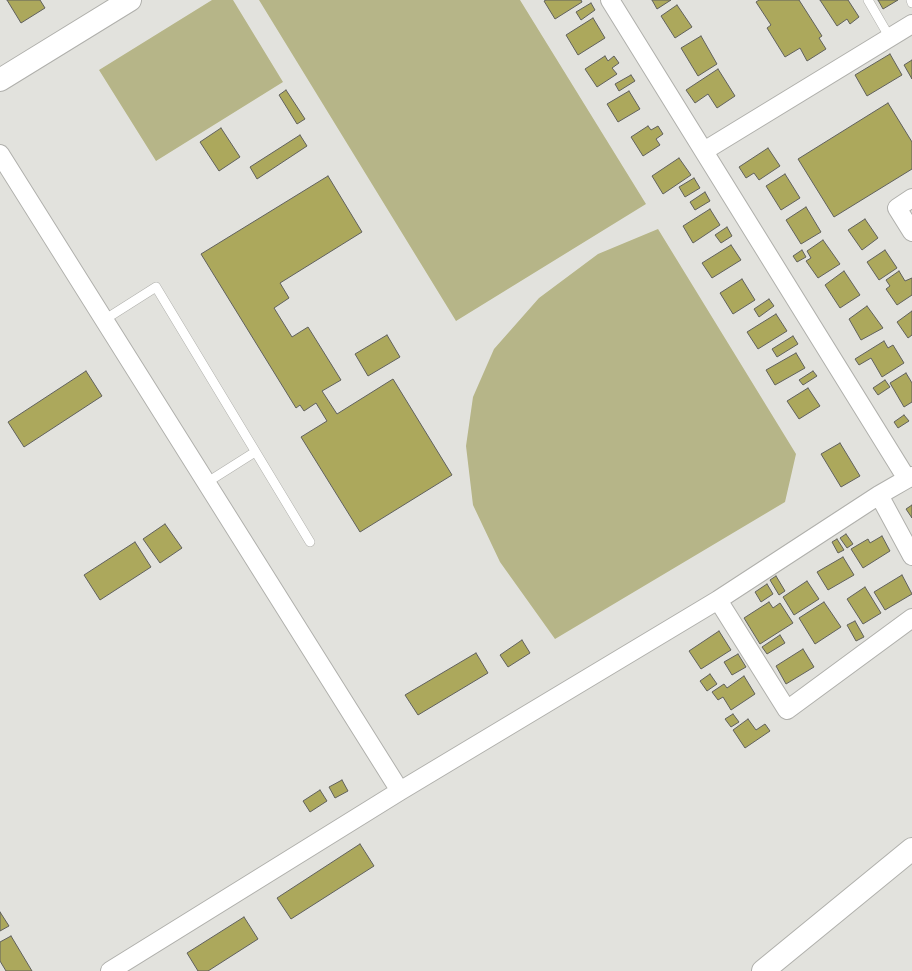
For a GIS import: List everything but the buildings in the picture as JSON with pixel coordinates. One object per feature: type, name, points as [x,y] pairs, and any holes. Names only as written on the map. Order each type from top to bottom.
[{"type":"main road","points":[[0,80],[130,0]]},
{"type":"main road","points":[[785,971],[818,934],[912,849]]},
{"type":"main road","points":[[763,971],[818,934],[912,866]]},
{"type":"street","points":[[110,971],[400,791],[718,600],[879,495],[909,478],[610,0]]},
{"type":"street","points":[[704,151],[912,24]]},
{"type":"street","points":[[0,154],[400,791]]},
{"type":"street","points":[[912,198],[897,208],[912,232]]},
{"type":"street","points":[[879,495],[912,556]]},
{"type":"street","points":[[718,600],[788,710],[912,618]]},
{"type":"lane","points":[[868,0],[890,38]]},
{"type":"lane","points":[[104,320],[156,287],[310,542]]},
{"type":"lane","points":[[206,483],[256,452]]},
{"type":"shaded area","points":[[212,0],[233,0],[283,82],[156,161],[99,70]]},
{"type":"shaded area","points":[[259,0],[520,0],[646,204],[456,321]]},
{"type":"shaded area","points":[[658,229],[796,454],[785,502],[555,639],[500,562],[473,505],[466,446],[473,397],[494,349],[539,298],[598,254]]}]
